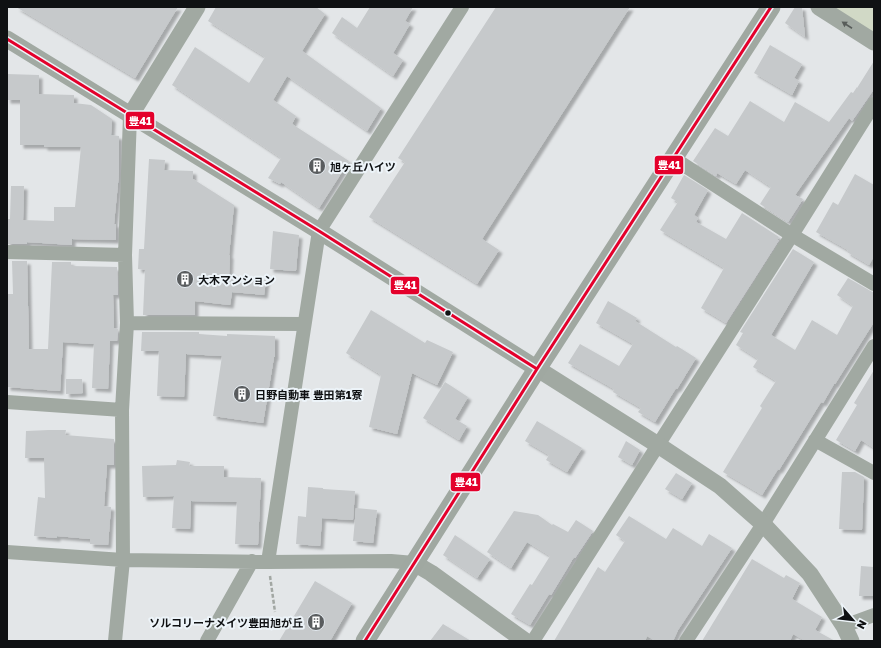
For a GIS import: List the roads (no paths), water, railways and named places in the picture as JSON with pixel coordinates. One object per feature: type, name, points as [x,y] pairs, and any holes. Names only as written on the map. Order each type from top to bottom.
[{"type":"main road","points":[[365,641],[537,369],[771,7]]},
{"type":"street","points":[[115,641],[123,560],[122,410],[127,323],[125,255],[130,116],[197,7]]},
{"type":"street","points":[[268,562],[319,231],[462,7]]},
{"type":"street","points":[[819,7],[874,42]]},
{"type":"street","points":[[7,39],[319,231],[658,445],[720,486],[763,524],[810,574],[848,634],[874,615]]},
{"type":"street","points":[[533,641],[874,104]]},
{"type":"street","points":[[673,158],[792,235],[874,284]]},
{"type":"street","points":[[7,252],[125,255]]},
{"type":"street","points":[[127,323],[304,324]]},
{"type":"street","points":[[686,641],[763,524],[874,346]]},
{"type":"street","points":[[7,402],[122,410]]},
{"type":"street","points":[[815,440],[874,473]]},
{"type":"street","points":[[7,552],[123,560],[268,562],[391,561],[414,563],[431,573],[525,641]]},
{"type":"street","points":[[207,641],[252,561]]},
{"type":"place","name":"旭ヶ丘ハイツ","points":[[317,166]]},
{"type":"place","name":"大木マンション","points":[[185,279]]},
{"type":"place","name":"日野自動車 豊田第1寮","points":[[242,394]]},
{"type":"place","name":"ソルコリーナメイツ豊田旭が丘","points":[[316,622]]}]
